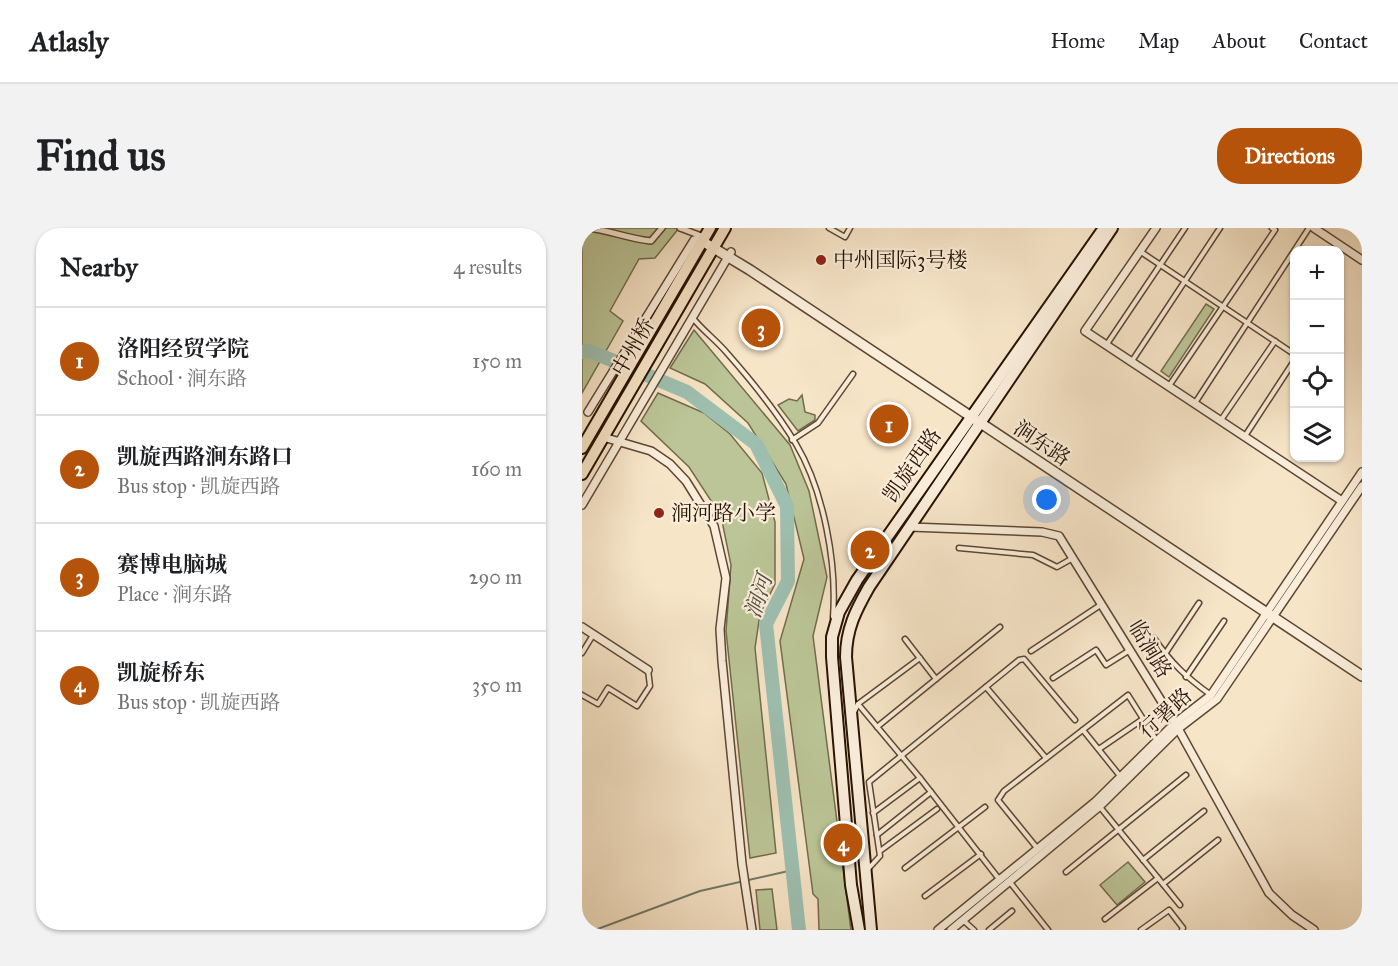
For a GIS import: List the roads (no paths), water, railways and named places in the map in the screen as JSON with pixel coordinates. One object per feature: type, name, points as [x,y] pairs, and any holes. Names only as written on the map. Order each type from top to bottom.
[{"type":"main road","name":"中州桥","points":[[582,474],[725,228]]},
{"type":"main road","name":"凯旋西路","points":[[859,930],[851,885],[832,637],[839,612],[857,580],[971,414],[1104,228]]},
{"type":"main road","name":"凯旋西路","points":[[871,930],[864,873],[846,639],[852,617],[869,587],[1112,228]]},
{"type":"main road","name":"中州桥","points":[[582,448],[656,310],[705,236]]},
{"type":"street","points":[[587,228],[608,230],[634,239],[651,241],[662,228]]},
{"type":"street","points":[[680,228],[705,236]]},
{"type":"street","points":[[1156,228],[1085,331],[1342,501]]},
{"type":"street","points":[[1314,228],[1362,260]]},
{"type":"street","name":"涧东路","points":[[705,236],[715,245],[1362,676]]},
{"type":"street","points":[[582,505],[623,431],[730,254]]},
{"type":"street","points":[[588,412],[656,310]]},
{"type":"street","points":[[603,437],[651,451],[670,464],[686,481],[714,526],[726,578],[720,629],[742,864],[752,930]]},
{"type":"street","points":[[582,448],[593,455]]},
{"type":"street","name":"行署路","points":[[951,930],[1038,848],[1097,804],[1157,742],[1217,699],[1362,472]]},
{"type":"street","name":"行署路","points":[[938,930],[1097,804],[1210,695],[1362,486]]},
{"type":"street","name":"临涧路","points":[[910,527],[1042,532],[1059,536],[1177,726],[1269,893],[1292,915],[1314,930]]},
{"type":"street","name":"涧东路","points":[[1271,614],[1362,670]]},
{"type":"street","points":[[582,627],[648,670]]},
{"type":"lane","points":[[829,228],[845,237],[850,228]]},
{"type":"lane","points":[[1106,345],[1185,228]]},
{"type":"lane","points":[[1132,362],[1220,228]]},
{"type":"lane","points":[[1169,386],[1275,230],[1272,228]]},
{"type":"lane","points":[[1195,404],[1309,228]]},
{"type":"lane","points":[[1140,252],[1290,351]]},
{"type":"lane","points":[[691,316],[727,352],[792,440],[813,485],[830,545],[835,595],[832,637]]},
{"type":"lane","points":[[1220,420],[1275,341]]},
{"type":"lane","points":[[1245,436],[1290,367]]},
{"type":"lane","points":[[792,440],[818,423],[853,374]]},
{"type":"lane","points":[[959,549],[1033,555],[1057,567],[1074,558]]},
{"type":"lane","points":[[1165,654],[1199,603]]},
{"type":"lane","points":[[1031,651],[1103,604]]},
{"type":"lane","points":[[1186,677],[1224,621]]},
{"type":"lane","points":[[877,727],[1000,627]]},
{"type":"lane","points":[[582,653],[594,634]]},
{"type":"lane","points":[[905,639],[936,679]]},
{"type":"lane","points":[[1155,639],[1186,677],[1210,695]]},
{"type":"lane","points":[[1053,678],[1096,650],[1106,665],[1131,650]]},
{"type":"lane","points":[[851,718],[858,704],[920,658]]},
{"type":"lane","points":[[864,873],[880,856],[869,782],[1019,660],[1024,659],[1075,720]]},
{"type":"lane","points":[[582,695],[598,704],[608,688],[637,706],[650,686],[648,670]]},
{"type":"lane","points":[[986,687],[1046,758]]},
{"type":"lane","points":[[1038,848],[998,800],[1004,791],[1128,695],[1157,742]]},
{"type":"lane","points":[[858,704],[981,854],[1048,930]]},
{"type":"lane","points":[[1099,749],[1143,719]]},
{"type":"lane","points":[[1083,730],[1120,778]]},
{"type":"lane","points":[[1066,872],[1186,775]]},
{"type":"lane","points":[[873,813],[920,778]]},
{"type":"lane","points":[[877,835],[931,792]]},
{"type":"lane","points":[[1097,804],[1180,905]]},
{"type":"lane","points":[[905,868],[985,807]]},
{"type":"lane","points":[[880,851],[937,809]]},
{"type":"lane","points":[[1143,860],[1204,811]]},
{"type":"lane","points":[[1163,884],[1218,840]]},
{"type":"lane","points":[[925,896],[981,854]]},
{"type":"lane","points":[[1105,918],[1158,878]]},
{"type":"lane","points":[[1141,930],[1170,910],[1184,928],[1182,930]]},
{"type":"lane","points":[[990,930],[1012,911]]},
{"type":"lane","points":[[963,920],[975,930]]},
{"type":"waterway","name":"涧河","points":[[582,352],[590,351],[687,392],[756,444],[787,506],[788,581],[766,624],[799,930]]},
{"type":"waterway","points":[[595,930],[700,891],[793,870]]},
{"type":"place","name":"中州国际3号楼","points":[[821,260]]},
{"type":"place","name":"赛博电脑城","points":[[761,328]]},
{"type":"place","name":"洛阳经贸学院","points":[[889,424]]},
{"type":"place","name":"涧河路小学","points":[[659,513]]},
{"type":"place","name":"凯旋西路涧东路口","points":[[870,550]]},
{"type":"place","name":"凯旋桥东","points":[[843,843]]}]
